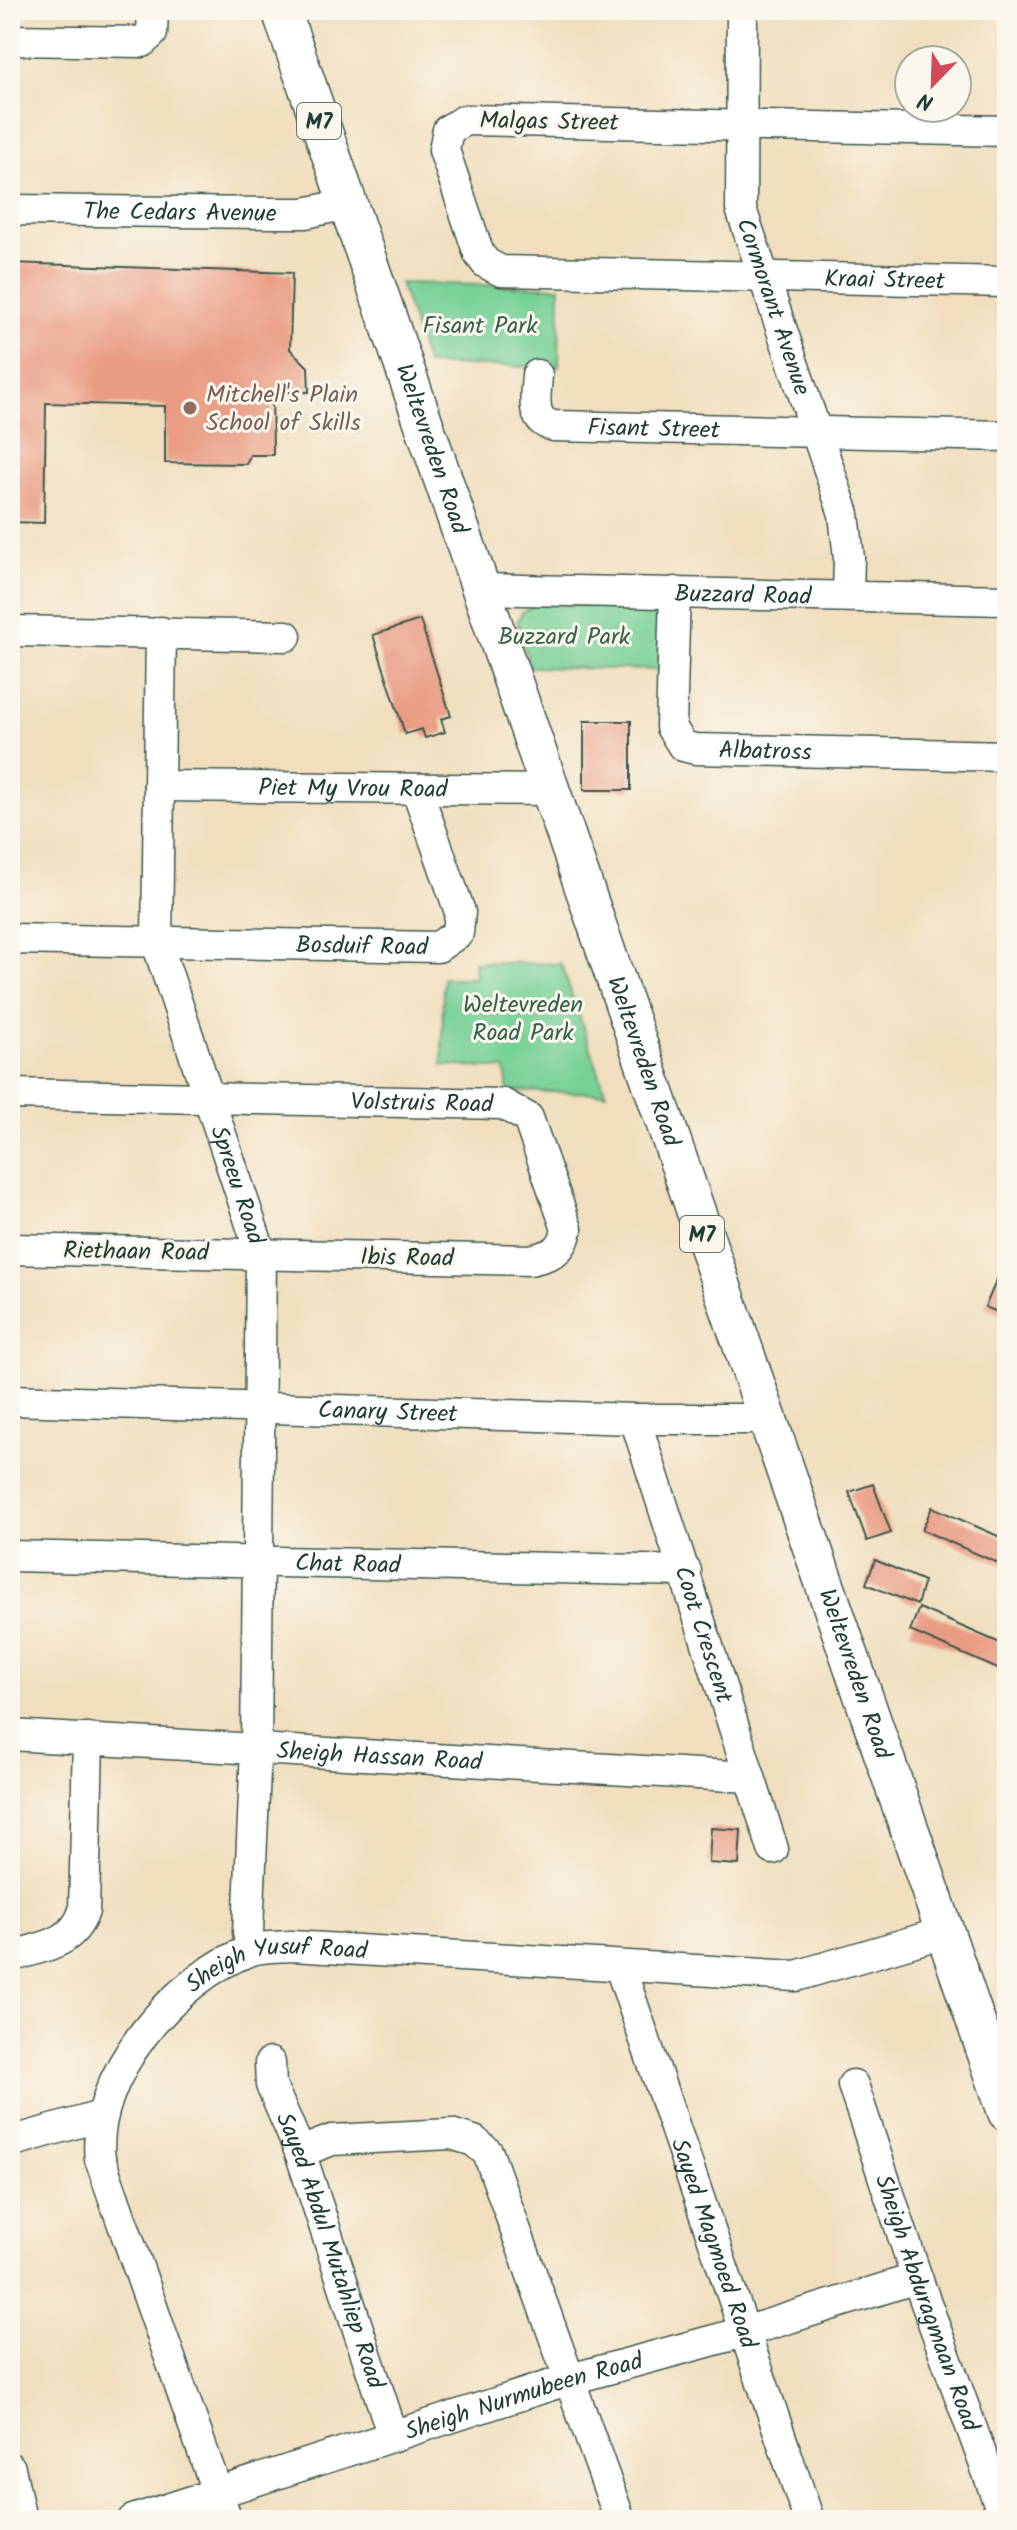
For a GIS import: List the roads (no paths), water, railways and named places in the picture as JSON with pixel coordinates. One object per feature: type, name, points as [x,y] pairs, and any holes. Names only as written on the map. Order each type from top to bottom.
[{"type":"main road","name":"Weltevreden Road","points":[[281,10],[1007,2112]]},
{"type":"street","points":[[10,40],[142,42],[152,33],[153,10]]},
{"type":"street","name":"Cormorant Avenue","points":[[742,10],[741,209],[847,525],[848,596]]},
{"type":"street","name":"Malgas Street","points":[[764,278],[501,271],[486,263],[479,254],[444,150],[448,130],[465,120],[1007,131]]},
{"type":"street","name":"The Cedars Avenue","points":[[10,210],[290,213],[347,204]]},
{"type":"street","name":"Kraai Street","points":[[764,278],[1007,282]]},
{"type":"street","name":"Fisant Street","points":[[537,375],[535,409],[540,420],[549,426],[817,432]]},
{"type":"street","points":[[817,432],[1007,436]]},
{"type":"street","name":"Buzzard Road","points":[[479,589],[1007,600]]},
{"type":"street","name":"Albatross","points":[[675,592],[671,727],[683,746],[1007,756]]},
{"type":"street","points":[[10,631],[286,636]]},
{"type":"street","name":"Spreeu Road","points":[[161,632],[157,943],[261,1254],[262,1407],[256,1748],[248,1932],[251,1950]]},
{"type":"street","name":"Piet My Vrou Road","points":[[159,786],[548,790]]},
{"type":"street","name":"Bosduif Road","points":[[157,943],[424,948],[450,941],[461,923],[460,912],[417,790]]},
{"type":"street","points":[[10,939],[157,943]]},
{"type":"street","points":[[10,1094],[210,1097]]},
{"type":"street","name":"Volstruis Road","points":[[210,1097],[512,1106],[528,1118],[567,1229],[564,1242],[552,1255]]},
{"type":"street","name":"Riethaan Road","points":[[10,1249],[261,1254]]},
{"type":"street","name":"Ibis Road","points":[[261,1254],[530,1260],[552,1255]]},
{"type":"street","name":"Canary Street","points":[[10,1400],[635,1419],[766,1419]]},
{"type":"street","name":"Coot Crescent","points":[[635,1419],[773,1849]]},
{"type":"street","name":"Chat Road","points":[[10,1556],[686,1571]]},
{"type":"street","name":"Sheigh Hassan Road","points":[[10,1735],[750,1777]]},
{"type":"street","points":[[10,1957],[70,1937],[81,1919],[88,1739]]},
{"type":"street","name":"Sheigh Yusuf Road","points":[[222,2506],[100,2159],[101,2116],[123,2067],[170,2003],[197,1977],[251,1950],[292,1946],[796,1976],[945,1932]]},
{"type":"street","name":"Sayed Magmoed Road","points":[[620,1967],[809,2520]]},
{"type":"street","name":"Sayed Abdul Mutahliep Road","points":[[270,2063],[271,2085],[300,2152],[393,2436]]},
{"type":"street","name":"Sheigh Abduragmaan Road","points":[[853,2085],[917,2278],[1005,2520]]},
{"type":"street","points":[[10,2142],[101,2116]]},
{"type":"street","points":[[300,2152],[332,2140],[451,2134],[480,2145],[488,2153],[567,2380],[620,2520]]},
{"type":"street","name":"Sheigh Nurmubeen Road","points":[[133,2520],[222,2506],[393,2436],[567,2380],[744,2332],[917,2278]]},
{"type":"street","points":[[10,2468],[21,2520]]},
{"type":"place","name":"Mitchell's Plain School of Skills","points":[[190,408]]},
{"type":"park label","name":"Fisant Park","points":[[480,325]]},
{"type":"park label","name":"Buzzard Park","points":[[564,636]]},
{"type":"park label","name":"Weltevreden Road Park","points":[[523,1018]]}]
